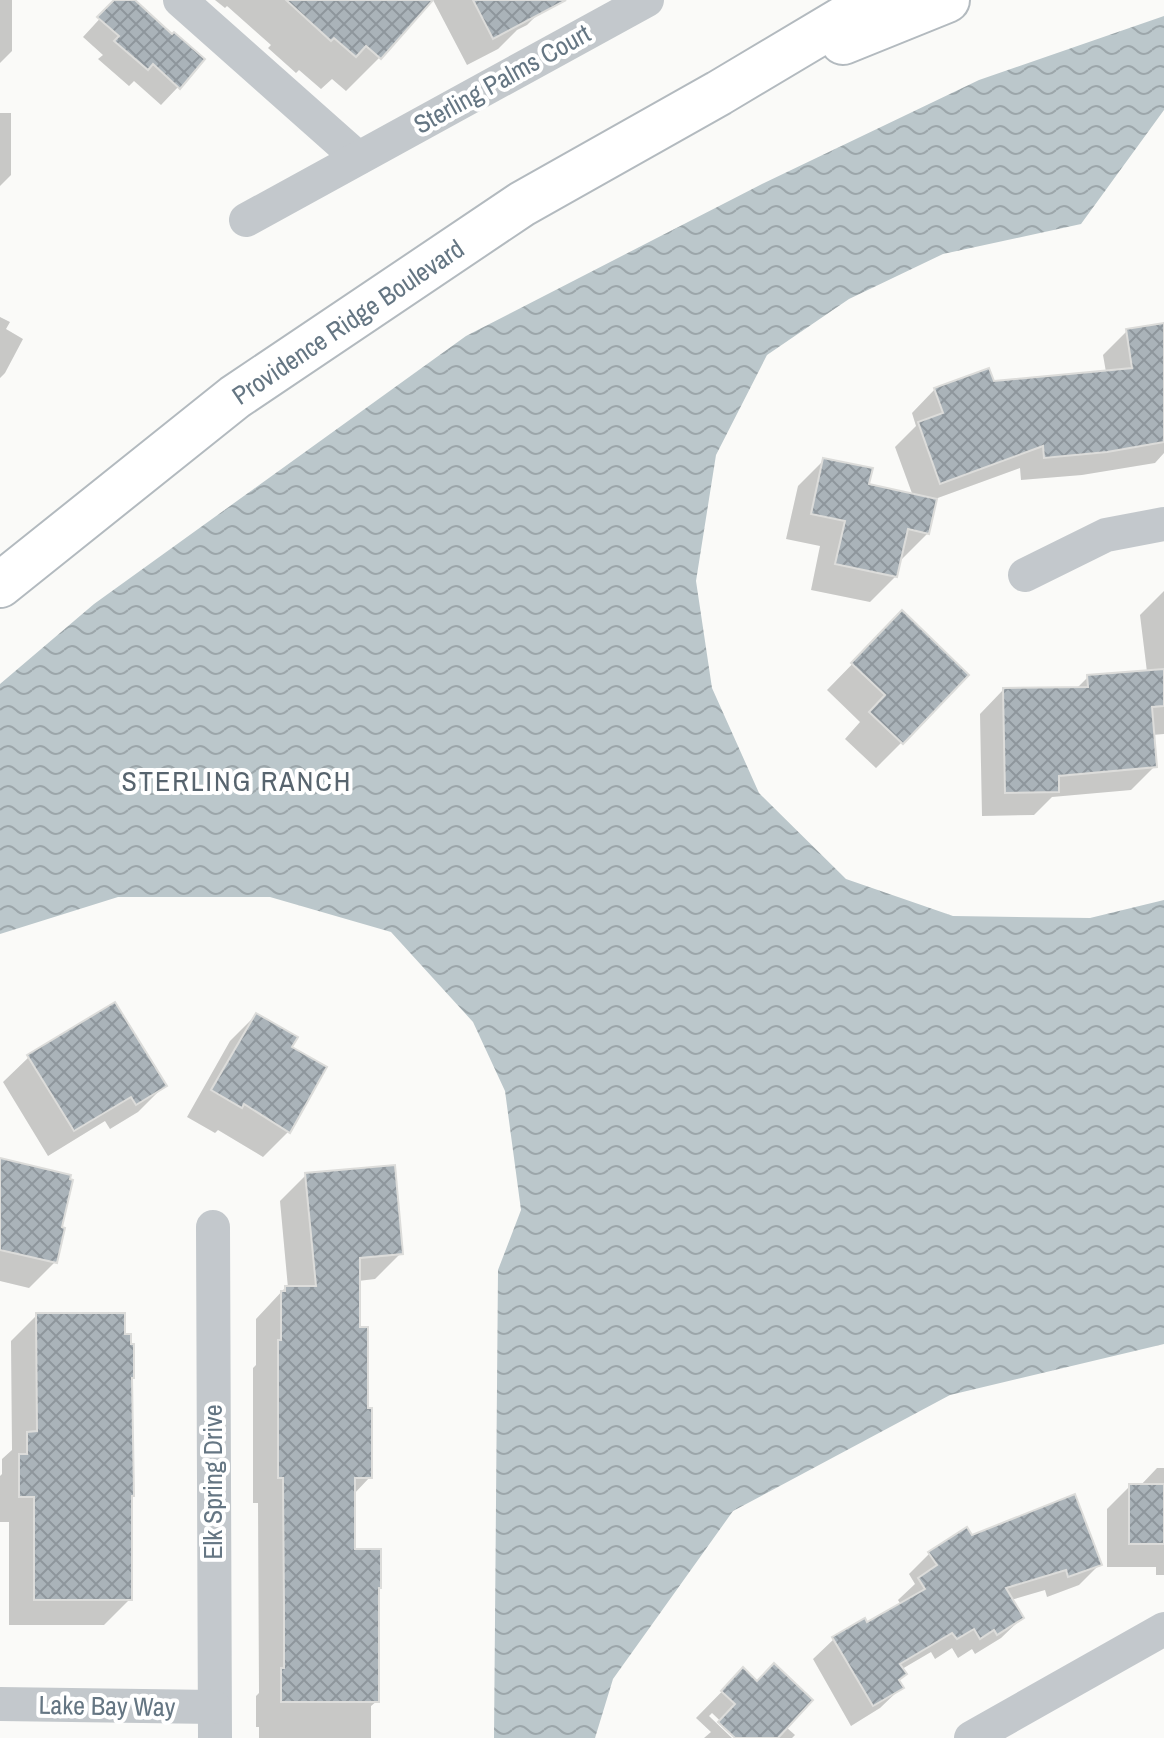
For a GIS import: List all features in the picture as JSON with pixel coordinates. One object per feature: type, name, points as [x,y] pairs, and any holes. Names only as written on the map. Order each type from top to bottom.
[{"type":"street","points":[[180,0],[358,158]]},
{"type":"street","name":"Sterling Palms Court","points":[[246,220],[647,0]]},
{"type":"street","name":"Providence Ridge Boulevard","points":[[0,585],[235,397],[522,204],[719,93],[875,0]]},
{"type":"street","name":"Providence Ridge Boulevard","points":[[719,93],[947,0]]},
{"type":"street","points":[[1025,575],[1106,535],[1164,524]]},
{"type":"street","name":"Elk Spring Drive","points":[[213,1227],[214,1723]]},
{"type":"street","points":[[971,1738],[1164,1629]]},
{"type":"street","name":"Lake Bay Way","points":[[0,1704],[214,1723]]},
{"type":"water","points":[[1164,16],[1164,110],[1081,224],[943,254],[849,299],[767,355],[716,455],[696,581],[712,688],[759,793],[846,879],[953,916],[1090,918],[1164,900],[1164,1344],[950,1395],[733,1511],[613,1679],[595,1738],[494,1738],[498,1270],[521,1210],[505,1091],[473,1022],[391,932],[270,897],[118,897],[0,934],[0,684],[94,604],[466,336],[762,184],[979,80]]},
{"type":"building","points":[[114,0],[135,0],[205,59],[180,89],[153,64],[148,70],[114,41],[119,36],[97,17]]},
{"type":"building","points":[[286,0],[433,0],[381,59],[366,46],[356,57],[334,38],[331,41]]},
{"type":"building","points":[[473,0],[566,0],[493,39]]},
{"type":"building","points":[[1164,323],[1164,442],[1044,458],[1043,446],[940,484],[918,422],[943,413],[934,388],[989,368],[994,381],[1132,368],[1126,329]]},
{"type":"building","points":[[823,458],[873,468],[869,484],[937,499],[929,534],[908,529],[897,577],[835,564],[845,521],[811,514]]},
{"type":"building","points":[[902,610],[969,675],[903,744],[869,712],[885,695],[851,663]]},
{"type":"building","points":[[1164,669],[1164,706],[1152,707],[1157,767],[1059,776],[1059,792],[1005,793],[1003,688],[1088,687],[1087,675]]},
{"type":"building","points":[[115,1002],[167,1086],[136,1105],[131,1097],[74,1131],[27,1055]]},
{"type":"building","points":[[256,1013],[298,1037],[292,1047],[327,1067],[290,1133],[244,1104],[242,1108],[211,1090]]},
{"type":"building","points":[[0,1158],[71,1175],[70,1179],[73,1180],[57,1263],[0,1250]]},
{"type":"building","points":[[395,1165],[403,1254],[360,1258],[360,1327],[368,1327],[372,1478],[355,1478],[355,1549],[381,1549],[379,1702],[281,1702],[281,1668],[284,1668],[283,1478],[278,1478],[278,1340],[281,1340],[281,1291],[285,1291],[285,1286],[316,1286],[305,1173]]},
{"type":"building","points":[[36,1313],[125,1313],[125,1334],[131,1334],[131,1344],[134,1344],[132,1600],[34,1600],[34,1497],[19,1497],[19,1454],[27,1454],[27,1432],[37,1431]]},
{"type":"building","points":[[1129,1484],[1164,1484],[1164,1544],[1129,1544]]},
{"type":"building","points":[[1075,1494],[1102,1565],[1068,1577],[1066,1570],[1006,1588],[1024,1618],[997,1635],[994,1630],[980,1639],[974,1629],[957,1639],[952,1633],[900,1664],[907,1674],[899,1680],[904,1688],[873,1706],[832,1637],[865,1618],[867,1622],[925,1589],[918,1578],[937,1565],[928,1552],[967,1527],[972,1535]]},
{"type":"building","points":[[774,1663],[813,1700],[778,1738],[735,1738],[718,1722],[735,1704],[721,1691],[743,1667],[757,1681]]},
{"type":"district","name":"STERLING RANCH","points":[[237,781]]}]
